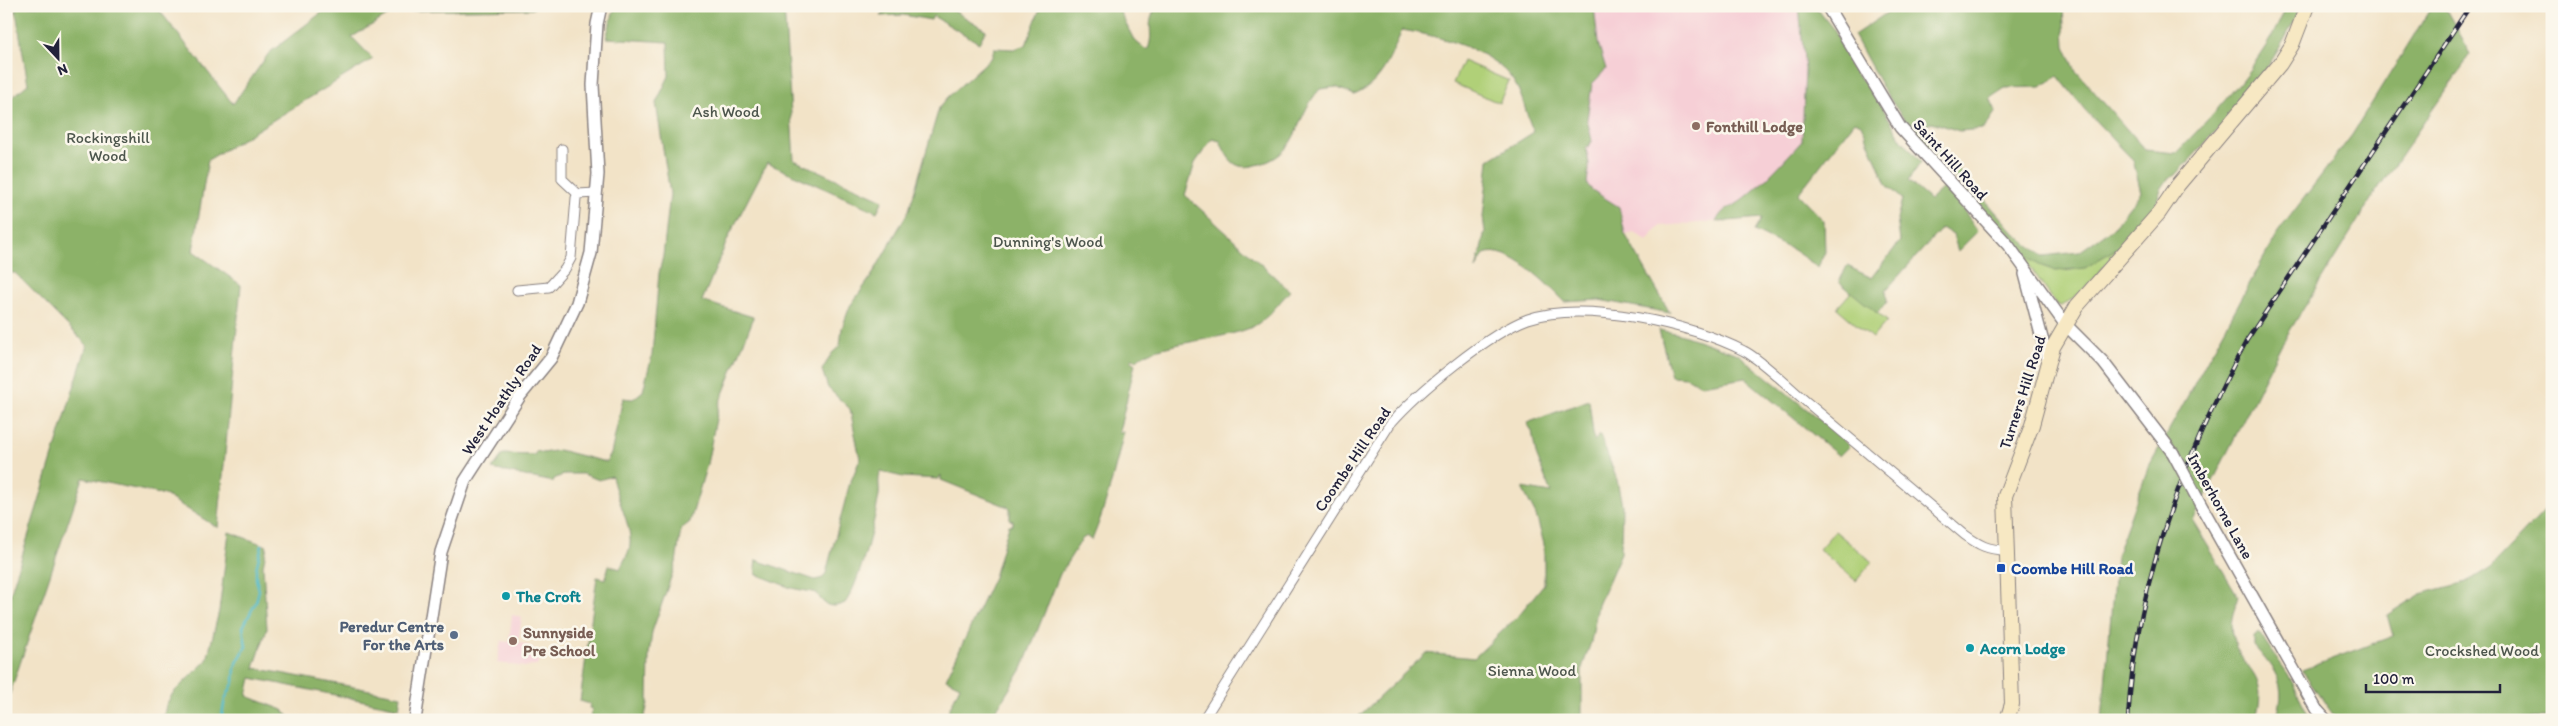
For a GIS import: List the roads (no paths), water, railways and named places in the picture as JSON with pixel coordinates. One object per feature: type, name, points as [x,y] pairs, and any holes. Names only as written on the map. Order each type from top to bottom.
[{"type":"main road","name":"Turners Hill Road","points":[[2007,720],[2012,704],[2005,550],[2005,496],[2032,425],[2053,346],[2077,306],[2159,212],[2178,185],[2280,64],[2292,45],[2307,6]]},
{"type":"street","name":"West Hoathly Road","points":[[414,720],[441,552],[466,481],[520,396],[551,358],[577,303],[592,253],[598,174],[593,85],[597,24],[601,6]]},
{"type":"street","name":"Saint Hill Road","points":[[1828,6],[1900,127],[2008,245],[2065,324]]},
{"type":"street","points":[[562,149],[562,179],[578,194],[596,193]]},
{"type":"street","points":[[517,290],[549,287],[565,270],[571,258],[576,198],[578,194]]},
{"type":"street","points":[[2024,267],[2048,361]]},
{"type":"street","name":"Coombe Hill Road","points":[[1203,720],[1390,424],[1407,405],[1490,339],[1528,320],[1566,312],[1607,313],[1679,327],[1745,352],[1965,535],[1980,546],[1992,550],[2005,550]]},
{"type":"street","name":"Imberhorne Lane","points":[[2065,324],[2103,362],[2173,453],[2316,709],[2326,720]]},
{"type":"waterway","points":[[221,720],[225,699],[234,682],[235,666],[246,647],[243,627],[256,602],[259,590],[256,569],[262,545]]},
{"type":"railway","points":[[2128,720],[2132,670],[2152,572],[2183,476],[2224,384],[2247,340],[2470,6]]},
{"type":"place","name":"Fonthill Lodge","points":[[1696,126]]},
{"type":"place","name":"Coombe Hill Road","points":[[2001,568]]},
{"type":"place","name":"The Croft","points":[[506,596]]},
{"type":"place","name":"Peredur Centre For the Arts","points":[[454,635]]},
{"type":"place","name":"Sunnyside Pre School","points":[[513,641]]},
{"type":"place","name":"Acorn Lodge","points":[[1970,648]]},
{"type":"park label","name":"Ash Wood","points":[[726,111]]},
{"type":"park label","name":"Rockingshill Wood","points":[[108,146]]},
{"type":"park label","name":"Dunning's Wood","points":[[1048,241]]},
{"type":"park label","name":"Crockshed Wood","points":[[2482,650]]},
{"type":"park label","name":"Sienna Wood","points":[[1532,670]]}]
